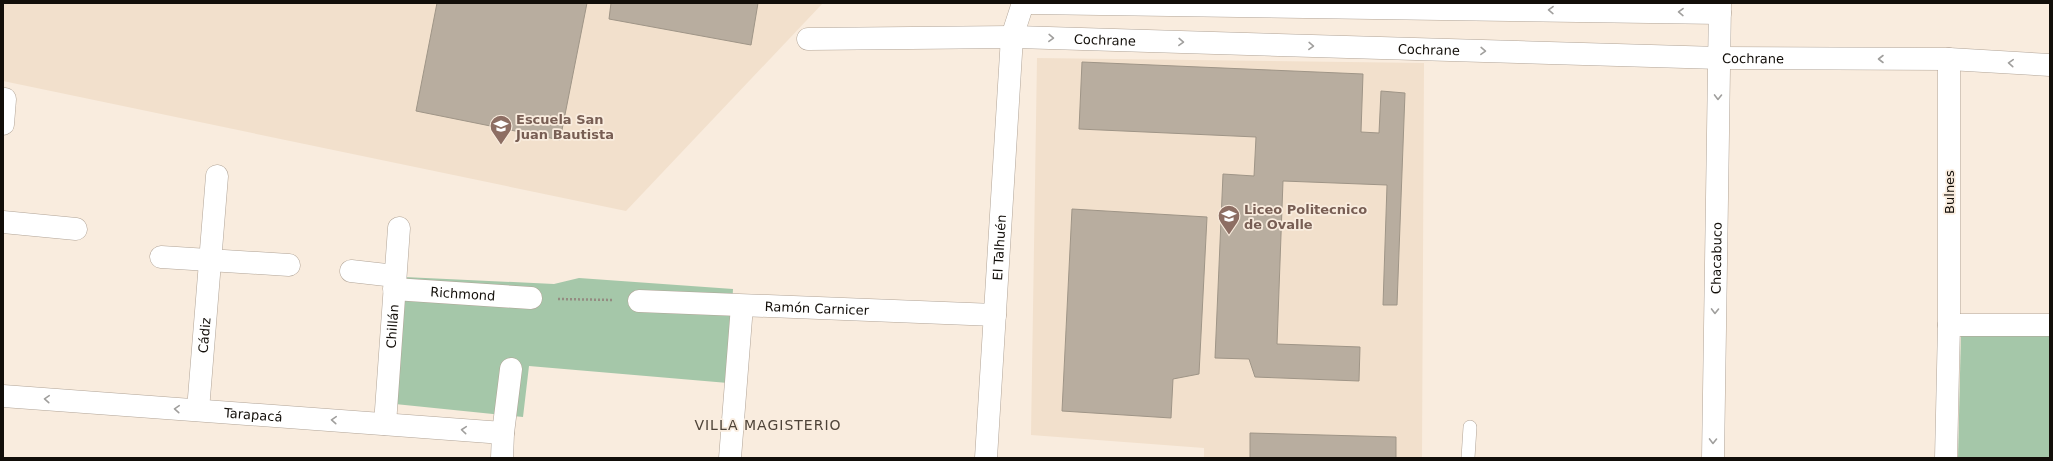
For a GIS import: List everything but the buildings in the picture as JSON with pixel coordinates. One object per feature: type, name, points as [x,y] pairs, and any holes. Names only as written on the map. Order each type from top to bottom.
[{"type":"street","name":"El Talhuén","points":[[986,458],[1012,37],[1023,3]]},
{"type":"street","points":[[1031,3],[1720,8]]},
{"type":"street","name":"Chacabuco","points":[[1713,458],[1720,8]]},
{"type":"street","name":"Cochrane","points":[[808,39],[1012,37],[1719,58],[1949,59],[2050,66]]},
{"type":"street","name":"Bulnes","points":[[1946,458],[1949,325],[1949,59]]},
{"type":"street","points":[[3,124],[5,99]]},
{"type":"street","name":"Cádiz","points":[[198,410],[217,176]]},
{"type":"street","points":[[3,222],[76,229]]},
{"type":"street","name":"Chillán","points":[[385,424],[399,228]]},
{"type":"street","points":[[161,257],[289,265]]},
{"type":"street","name":"Richmond","points":[[351,271],[395,282],[531,298]]},
{"type":"street","name":"Ramón Carnicer","points":[[639,301],[995,315]]},
{"type":"street","points":[[730,458],[742,306]]},
{"type":"street","points":[[1949,325],[2050,325]]},
{"type":"street","points":[[502,458],[503,433],[511,369]]},
{"type":"street","name":"Tarapacá","points":[[3,396],[503,433]]},
{"type":"lane","points":[[1468,458],[1470,427]]},
{"type":"path","points":[[531,298],[639,301]]},
{"type":"shaded area","name":"Escuela San Juan Bautista","points":[[3,3],[823,3],[626,211],[3,81]]},
{"type":"shaded area","name":"Liceo Politecnico de Ovalle","points":[[1037,58],[1424,63],[1422,458],[1204,458],[1204,448],[1031,435]]},
{"type":"green space","points":[[404,277],[554,284],[579,278],[733,289],[728,383],[529,366],[523,417],[395,404]]},
{"type":"green space","points":[[1961,332],[2050,334],[2050,458],[1958,458]]},
{"type":"place","name":"Escuela San Juan Bautista","points":[[501,146]]},
{"type":"place","name":"Liceo Politecnico de Ovalle","points":[[1229,236]]},
{"type":"district","name":"VILLA MAGISTERIO","points":[[768,425]]}]
